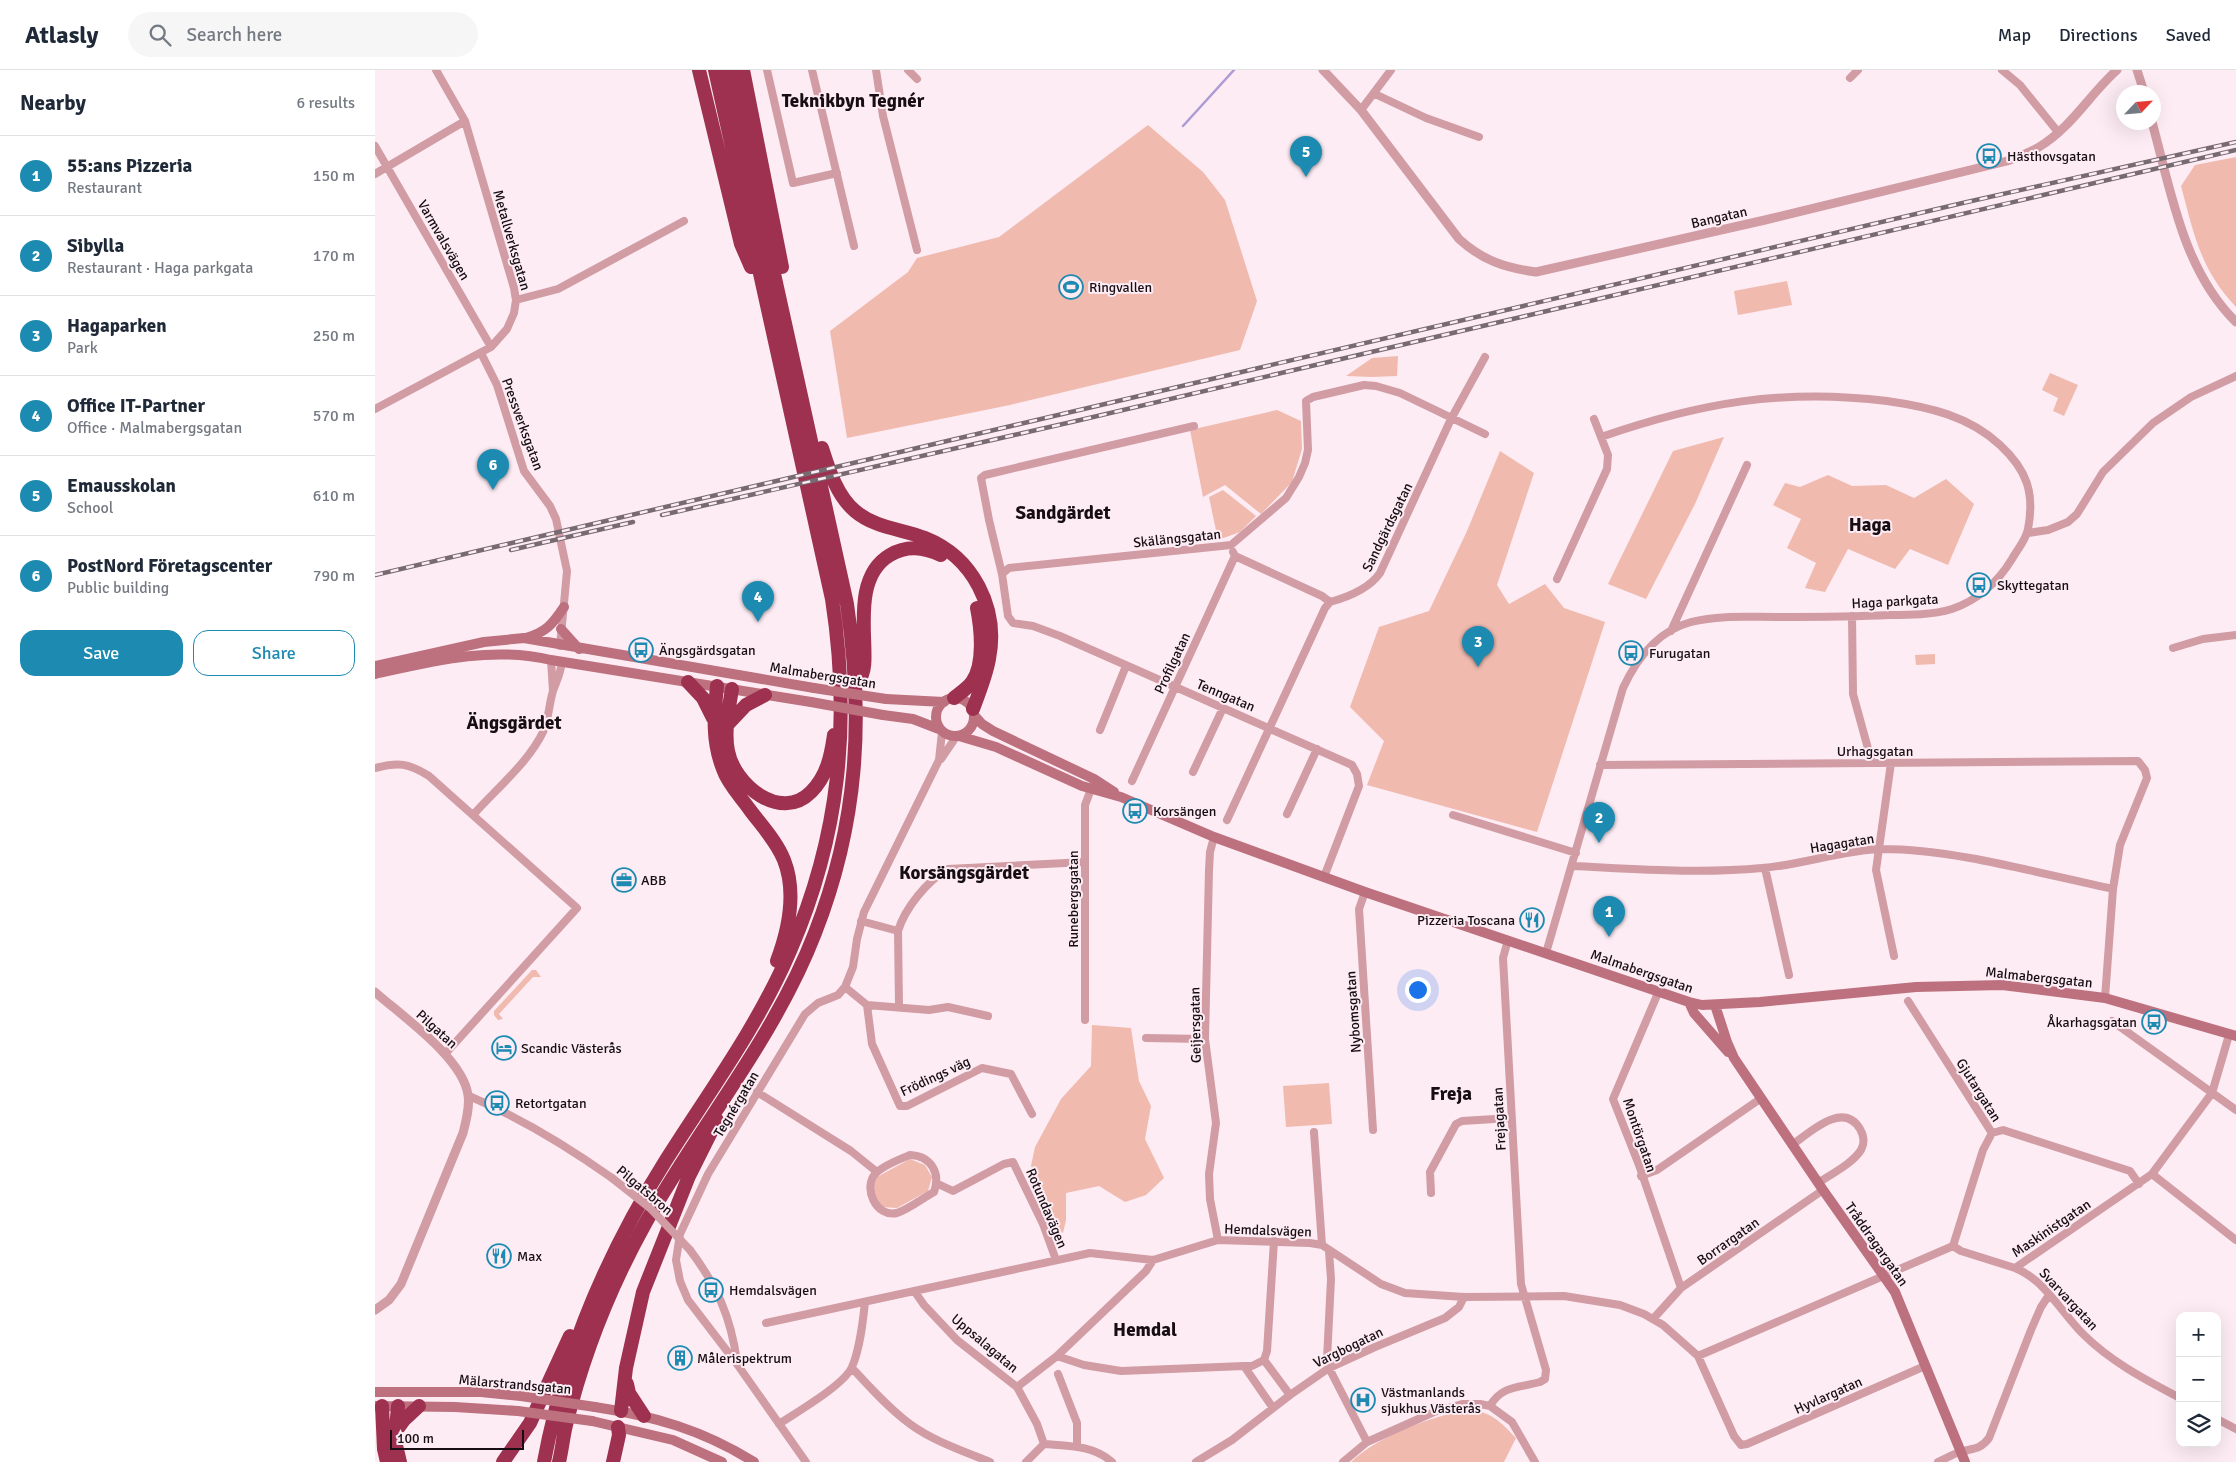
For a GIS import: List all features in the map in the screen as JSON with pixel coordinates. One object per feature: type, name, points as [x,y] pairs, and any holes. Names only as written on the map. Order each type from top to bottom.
[{"type":"highway","points":[[699,70],[741,244],[767,310]]},
{"type":"highway","points":[[544,1462],[570,1362],[597,1289],[623,1236],[651,1186],[742,1042],[784,965],[812,896],[831,822],[840,757],[842,725],[841,670],[832,599],[715,70]]},
{"type":"highway","points":[[559,1462],[577,1386],[598,1326],[617,1280],[647,1221],[722,1101],[785,994],[815,934],[831,890],[847,822],[851,795],[857,727],[855,682],[847,604],[729,70]]},
{"type":"highway","points":[[743,70],[779,250],[786,292],[785,317]]},
{"type":"highway","points":[[810,431],[820,444],[839,492],[856,512],[876,524],[941,545],[965,564],[974,576],[984,597],[991,638],[990,658],[973,712]]},
{"type":"highway","points":[[855,682],[865,671],[863,640],[865,599],[869,580],[884,558],[896,551],[906,548],[924,548],[940,554],[951,562],[967,582],[976,602],[980,625],[981,645],[977,669],[971,684],[949,700]]},
{"type":"highway","points":[[718,679],[714,720],[717,749],[723,770],[779,850],[784,860],[790,887],[791,906],[783,944],[770,976],[740,1030],[742,1042]]},
{"type":"highway","points":[[688,682],[703,698],[714,720]]},
{"type":"highway","points":[[732,689],[726,740],[728,752],[736,773],[744,783],[758,794],[779,802],[802,797],[810,793],[821,780],[830,760],[834,734],[842,725]]},
{"type":"highway","points":[[729,723],[746,704],[765,695]]},
{"type":"highway","points":[[621,1411],[625,1374],[643,1292],[689,1176],[723,1108],[722,1101]]},
{"type":"highway","points":[[503,1462],[530,1423],[557,1366],[585,1298],[597,1289]]},
{"type":"highway","points":[[625,1374],[629,1392],[644,1416]]},
{"type":"highway","points":[[379,1404],[387,1462]]},
{"type":"highway","points":[[398,1406],[395,1441],[400,1462]]},
{"type":"highway","points":[[396,1432],[404,1420],[419,1406]]},
{"type":"highway","points":[[613,1462],[619,1435],[618,1427]]},
{"type":"main road","points":[[524,638],[542,633],[555,621],[564,607]]},
{"type":"main road","points":[[561,630],[579,649]]},
{"type":"main road","name":"Malmabergsgatan","points":[[375,666],[485,642],[524,638],[718,679],[732,689],[913,719],[941,730]]},
{"type":"main road","points":[[551,660],[560,646]]},
{"type":"main road","points":[[560,646],[562,661]]},
{"type":"main road","name":"Malmabergsgatan","points":[[375,674],[460,656],[527,654],[551,660],[688,682],[718,679],[734,675],[886,699],[949,700]]},
{"type":"main road","points":[[732,689],[734,675]]},
{"type":"main road","points":[[949,700],[968,703],[973,712],[973,724],[969,731],[957,737],[941,730],[935,718],[937,710],[949,700]]},
{"type":"main road","name":"Malmabergsgatan","points":[[973,712],[982,724],[993,731],[1095,779],[1121,797]]},
{"type":"main road","name":"Malmabergsgatan","points":[[957,737],[996,747],[1091,789],[1121,797],[1215,837],[1365,892],[1689,1002],[1715,1005],[1805,998],[1915,986],[1979,984],[2022,987],[2105,998],[2233,1036]]},
{"type":"main road","name":"Tråddragargatan","points":[[1689,1002],[1693,1013],[1734,1058]]},
{"type":"main road","name":"Tråddragargatan","points":[[1715,1005],[1734,1058],[1820,1187],[1895,1292],[1965,1462]]},
{"type":"main road","points":[[398,1392],[398,1406]]},
{"type":"main road","name":"Mälarstrandsgatan","points":[[379,1404],[398,1392],[481,1392],[621,1411],[690,1429],[727,1445],[754,1462]]},
{"type":"main road","name":"Mälarstrandsgatan","points":[[379,1404],[518,1411],[592,1421],[673,1440],[722,1462]]},
{"type":"main road","points":[[618,1427],[621,1411]]},
{"type":"street","name":"Metallverksgatan","points":[[375,409],[491,347],[507,329],[514,313],[516,300],[465,122],[436,70]]},
{"type":"street","points":[[767,70],[793,184],[837,173]]},
{"type":"street","points":[[813,70],[854,246]]},
{"type":"street","points":[[875,70],[883,116],[917,250]]},
{"type":"street","points":[[908,70],[917,79]]},
{"type":"street","name":"Bangatan","points":[[1323,70],[1361,110],[1459,239],[1472,251],[1491,262],[1513,269],[1536,272],[1998,164],[2040,146],[2058,132],[2117,70]]},
{"type":"street","points":[[1361,110],[1375,94],[1391,70]]},
{"type":"street","points":[[1850,78],[1858,70]]},
{"type":"street","points":[[2002,70],[2020,85],[2058,132]]},
{"type":"street","points":[[2137,70],[2142,85]]},
{"type":"street","points":[[1375,94],[1426,118],[1479,136]]},
{"type":"street","points":[[375,174],[465,122]]},
{"type":"street","points":[[2154,130],[2192,258],[2216,300],[2236,322]]},
{"type":"street","name":"Varmvalsvägen","points":[[375,146],[491,347]]},
{"type":"street","points":[[516,300],[557,289],[684,221]]},
{"type":"street","name":"Pressverksgatan","points":[[481,352],[497,385],[524,471],[550,506],[556,519],[567,571],[560,646]]},
{"type":"street","name":"Sandgärdsgatan","points":[[1330,602],[1373,582],[1380,573],[1451,419],[1485,357]]},
{"type":"street","points":[[2028,533],[2048,530],[2068,522],[2077,514],[2103,472],[2153,423],[2191,397],[2236,376]]},
{"type":"street","name":"Skälängsgatan","points":[[1002,574],[1009,568],[1231,545],[1286,498],[1299,477],[1308,450],[1306,400],[1313,397],[1364,386],[1376,386],[1400,394],[1485,434]]},
{"type":"street","name":"Haga parkgata","points":[[1546,953],[1573,866],[1623,688],[1633,666],[1645,651],[1671,631],[1688,623],[1718,617],[1851,616],[1936,612],[1961,605],[1991,586],[2003,574],[2028,533],[2031,499],[2030,487],[2014,459],[1987,434],[1969,424],[1950,414],[1915,405],[1847,396],[1780,396],[1705,406],[1652,419],[1601,436]]},
{"type":"street","points":[[1557,578],[1607,468],[1608,455],[1594,419]]},
{"type":"street","points":[[1002,574],[981,478],[994,473],[1194,426]]},
{"type":"street","points":[[1671,631],[1747,465]]},
{"type":"street","points":[[1227,820],[1330,602],[1322,596],[1235,556],[1231,545]]},
{"type":"street","name":"Profilgatan","points":[[1132,781],[1235,556]]},
{"type":"street","name":"Tenngatan","points":[[1002,574],[1009,616],[1013,623],[1033,626],[1060,636],[1352,765],[1357,774],[1359,786],[1324,877]]},
{"type":"street","points":[[1851,616],[1853,694],[1872,763]]},
{"type":"street","points":[[2173,648],[2203,639],[2236,635]]},
{"type":"street","points":[[474,814],[522,762],[543,732],[549,714],[553,690],[551,660]]},
{"type":"street","points":[[553,690],[561,674],[562,661]]},
{"type":"street","points":[[1100,730],[1126,666]]},
{"type":"street","points":[[1193,772],[1223,708]]},
{"type":"street","points":[[939,760],[941,730]]},
{"type":"street","points":[[957,737],[939,760],[861,920],[853,967],[845,987],[867,1004],[929,1010],[948,1007],[988,1016]]},
{"type":"street","points":[[1287,814],[1317,749]]},
{"type":"street","name":"Urhagsgatan","points":[[1600,765],[2138,761],[2145,770],[2147,778],[2121,845],[2113,889]]},
{"type":"street","points":[[1891,763],[1880,849],[1875,870],[1893,956]]},
{"type":"street","points":[[375,768],[401,764],[411,765],[429,776],[474,814],[577,908],[445,1054]]},
{"type":"street","name":"Runebergsgatan","points":[[1085,1020],[1085,805],[1095,779]]},
{"type":"street","points":[[1453,815],[1576,853]]},
{"type":"street","name":"Geijersgatan","points":[[1215,837],[1210,852],[1209,870],[1205,1038],[1216,1123],[1209,1174],[1210,1199],[1218,1240]]},
{"type":"street","name":"Hagagatan","points":[[1573,866],[1721,872],[1765,868],[1880,849],[1908,850],[1943,855],[2113,889]]},
{"type":"street","points":[[899,1006],[898,931],[909,907],[939,875],[949,869],[1085,862]]},
{"type":"street","points":[[1765,868],[1789,975]]},
{"type":"street","points":[[2105,998],[2113,889]]},
{"type":"street","name":"Nybomsgatan","points":[[1365,892],[1359,910],[1373,1130]]},
{"type":"street","points":[[861,920],[898,931]]},
{"type":"street","name":"Frejagatan","points":[[1491,1406],[1496,1396],[1506,1390],[1540,1382],[1545,1379],[1546,1370],[1521,1284],[1503,958],[1508,940]]},
{"type":"street","name":"Tegnérgatan","points":[[806,1462],[737,1364],[688,1300],[677,1270],[676,1251],[680,1234],[708,1174],[805,1014],[818,1004],[837,995],[845,987]]},
{"type":"street","name":"Pilgatan","points":[[375,992],[455,1064],[469,1096]]},
{"type":"street","name":"Montörgatan","points":[[1658,993],[1613,1100],[1621,1124],[1631,1142],[1641,1176],[1681,1288]]},
{"type":"street","name":"Gjutargatan","points":[[1908,1001],[1992,1133],[2003,1130],[2130,1171],[2139,1184]]},
{"type":"street","name":"Frödings väg","points":[[867,1004],[868,1028],[872,1044],[900,1106],[907,1106],[982,1068],[1011,1074],[1032,1114]]},
{"type":"street","points":[[2112,1021],[2236,1110]]},
{"type":"street","name":"Maskinistgatan","points":[[1953,1246],[1961,1251],[2015,1268],[2139,1184],[2151,1174],[2212,1093],[2233,1036]]},
{"type":"street","points":[[1146,1038],[1205,1038]]},
{"type":"street","points":[[757,1092],[851,1152],[877,1172]]},
{"type":"street","points":[[375,1310],[389,1300],[401,1284],[463,1133],[468,1113],[469,1096]]},
{"type":"street","name":"Pilgatsbron","points":[[469,1096],[552,1139],[612,1178],[649,1208],[690,1250],[706,1271],[722,1301],[733,1335],[737,1364]]},
{"type":"street","points":[[1641,1176],[1657,1170],[1760,1099]]},
{"type":"street","name":"Borrargatan","points":[[1653,1318],[1681,1288],[1820,1187],[1855,1157],[1864,1144],[1860,1130],[1848,1118],[1840,1117],[1829,1119],[1792,1145]]},
{"type":"street","points":[[1431,1193],[1430,1172],[1456,1124],[1462,1121],[1511,1118]]},
{"type":"street","points":[[1314,1132],[1322,1246]]},
{"type":"street","points":[[1698,1356],[1953,1246],[1983,1150],[1992,1133]]},
{"type":"street","points":[[917,1155],[922,1157],[935,1170],[937,1183],[934,1192],[897,1213],[893,1213],[878,1207],[872,1199],[870,1182],[877,1172],[901,1158],[917,1155]]},
{"type":"street","name":"Rotundavägen","points":[[937,1183],[953,1191],[1004,1164],[1013,1162],[1043,1224],[1056,1260]]},
{"type":"street","points":[[2151,1174],[2236,1240]]},
{"type":"street","name":"Hemdalsvägen","points":[[766,1323],[1056,1260],[1100,1253],[1153,1260],[1218,1240],[1274,1241],[1322,1246],[1390,1289],[1405,1293],[1464,1297],[1564,1296],[1631,1308],[1653,1318],[1698,1356],[1734,1436],[1741,1445]]},
{"type":"street","points":[[1057,1356],[1084,1365],[1121,1371],[1252,1366],[1264,1360],[1267,1351],[1274,1241]]},
{"type":"street","points":[[1329,1251],[1330,1287],[1327,1359],[1329,1368],[1367,1442]]},
{"type":"street","points":[[1017,1387],[1057,1356],[1146,1271],[1153,1260]]},
{"type":"street","name":"Svarvargatan","points":[[2015,1268],[2035,1279],[2084,1335],[2112,1358],[2130,1371],[2176,1396]]},
{"type":"street","name":"Uppsalagatan","points":[[915,1292],[924,1305],[957,1340],[1017,1387],[1034,1417],[1044,1444]]},
{"type":"street","points":[[1938,1462],[1961,1452],[1976,1450],[1984,1445],[1989,1438],[2037,1315],[2049,1295]]},
{"type":"street","name":"Vargbogatan","points":[[1196,1462],[1232,1440],[1290,1395],[1329,1368],[1375,1346],[1445,1318],[1459,1306],[1464,1297]]},
{"type":"street","points":[[779,1424],[828,1391],[852,1368],[865,1302]]},
{"type":"street","points":[[1264,1360],[1290,1395]]},
{"type":"street","points":[[1244,1366],[1273,1408]]},
{"type":"street","name":"Hyvlargatan","points":[[1741,1445],[1925,1366]]},
{"type":"street","points":[[852,1368],[874,1392],[910,1424],[990,1462]]},
{"type":"street","points":[[1058,1374],[1077,1423],[1077,1446]]},
{"type":"street","points":[[1343,1462],[1367,1442],[1434,1412],[1462,1404],[1480,1404],[1491,1406],[1512,1422],[1535,1462]]},
{"type":"street","points":[[2221,1421],[2236,1429]]},
{"type":"street","points":[[1026,1462],[1044,1444],[1077,1446],[1099,1453],[1111,1462]]},
{"type":"shaded area","name":"Ringvallen","points":[[1148,125],[1203,172],[1225,200],[1257,301],[1240,350],[1010,405],[847,438],[830,331],[908,272],[917,258],[999,237]]},
{"type":"shaded area","points":[[2236,157],[2236,307],[2214,279],[2206,265],[2181,186],[2195,165]]},
{"type":"shaded area","points":[[1787,281],[1792,305],[1738,315],[1734,291]]},
{"type":"shaded area","points":[[1398,356],[1397,376],[1346,376],[1372,358]]},
{"type":"shaded area","points":[[2050,373],[2078,385],[2064,416],[2053,411],[2058,398],[2042,390]]},
{"type":"shaded area","points":[[1277,410],[1301,421],[1302,449],[1292,482],[1261,514],[1225,485],[1203,497],[1190,430]]},
{"type":"shaded area","points":[[1724,437],[1695,504],[1646,599],[1608,584],[1673,451]]},
{"type":"shaded area","points":[[1500,451],[1534,473],[1497,585],[1509,604],[1545,584],[1564,608],[1605,622],[1537,832],[1367,785],[1384,741],[1350,707],[1379,627],[1429,611],[1467,531]]},
{"type":"shaded area","points":[[1828,475],[1852,486],[1886,485],[1914,498],[1946,479],[1974,504],[1948,565],[1910,549],[1895,569],[1848,549],[1825,592],[1805,588],[1816,563],[1787,548],[1801,519],[1773,505],[1785,483],[1800,487]]},
{"type":"shaded area","points":[[1223,490],[1256,516],[1240,532],[1218,540],[1209,497]]},
{"type":"shaded area","points":[[1935,654],[1935,664],[1916,665],[1915,655]]},
{"type":"shaded area","points":[[532,970],[536,970],[541,977],[533,977],[499,1014],[503,1019],[498,1020],[494,1015],[494,1011]]},
{"type":"shaded area","points":[[1092,1025],[1131,1028],[1139,1081],[1151,1106],[1145,1139],[1164,1178],[1146,1195],[1125,1202],[1099,1186],[1066,1193],[1066,1220],[1063,1233],[1059,1231],[1031,1166],[1035,1147],[1061,1099],[1091,1066]]},
{"type":"shaded area","points":[[1329,1083],[1332,1124],[1286,1127],[1283,1086]]},
{"type":"shaded area","points":[[910,1159],[925,1165],[932,1177],[928,1191],[897,1208],[881,1207],[872,1190],[877,1177]]},
{"type":"shaded area","points":[[1468,1409],[1483,1412],[1495,1418],[1516,1438],[1504,1462],[1351,1462],[1363,1452],[1390,1436],[1437,1417]]},
{"type":"waterway","points":[[1183,126],[1234,70]]},
{"type":"railway","points":[[375,575],[1967,202],[2236,142]]},
{"type":"railway","points":[[662,515],[1076,421],[2236,150]]},
{"type":"railway","points":[[511,550],[633,522]]},
{"type":"place","name":"Hästhovsgatan","points":[[1989,156]]},
{"type":"place","name":"Emausskolan","points":[[1306,177]]},
{"type":"place","name":"Ringvallen","points":[[1071,287]]},
{"type":"place","name":"PostNord Företagscenter","points":[[493,490]]},
{"type":"place","name":"Skyttegatan","points":[[1979,585]]},
{"type":"place","name":"Office IT-Partner","points":[[758,622]]},
{"type":"place","name":"Ängsgärdsgatan","points":[[641,650]]},
{"type":"place","name":"Furugatan","points":[[1631,653]]},
{"type":"place","name":"Hagaparken","points":[[1478,667]]},
{"type":"place","name":"Korsängen","points":[[1135,811]]},
{"type":"place","name":"Sibylla","points":[[1599,843]]},
{"type":"place","name":"ABB","points":[[624,880]]},
{"type":"place","name":"Pizzeria Toscana","points":[[1532,920]]},
{"type":"place","name":"55:ans Pizzeria","points":[[1609,937]]},
{"type":"place","name":"Åkarhagsgatan","points":[[2154,1022]]},
{"type":"place","name":"Scandic Västerås","points":[[504,1048]]},
{"type":"place","name":"Retortgatan","points":[[497,1103]]},
{"type":"place","name":"Max","points":[[499,1256]]},
{"type":"place","name":"Hemdalsvägen","points":[[711,1290]]},
{"type":"place","name":"Målerispektrum","points":[[680,1358]]},
{"type":"place","name":"Västmanlands sjukhus Västerås","points":[[1363,1400]]},
{"type":"district","name":"Teknikbyn Tegnér","points":[[853,100]]},
{"type":"district","name":"Sandgärdet","points":[[1063,512]]},
{"type":"district","name":"Haga","points":[[1870,524]]},
{"type":"district","name":"Ängsgärdet","points":[[514,722]]},
{"type":"district","name":"Korsängsgärdet","points":[[964,872]]},
{"type":"district","name":"Freja","points":[[1451,1093]]},
{"type":"district","name":"Hemdal","points":[[1145,1329]]}]
